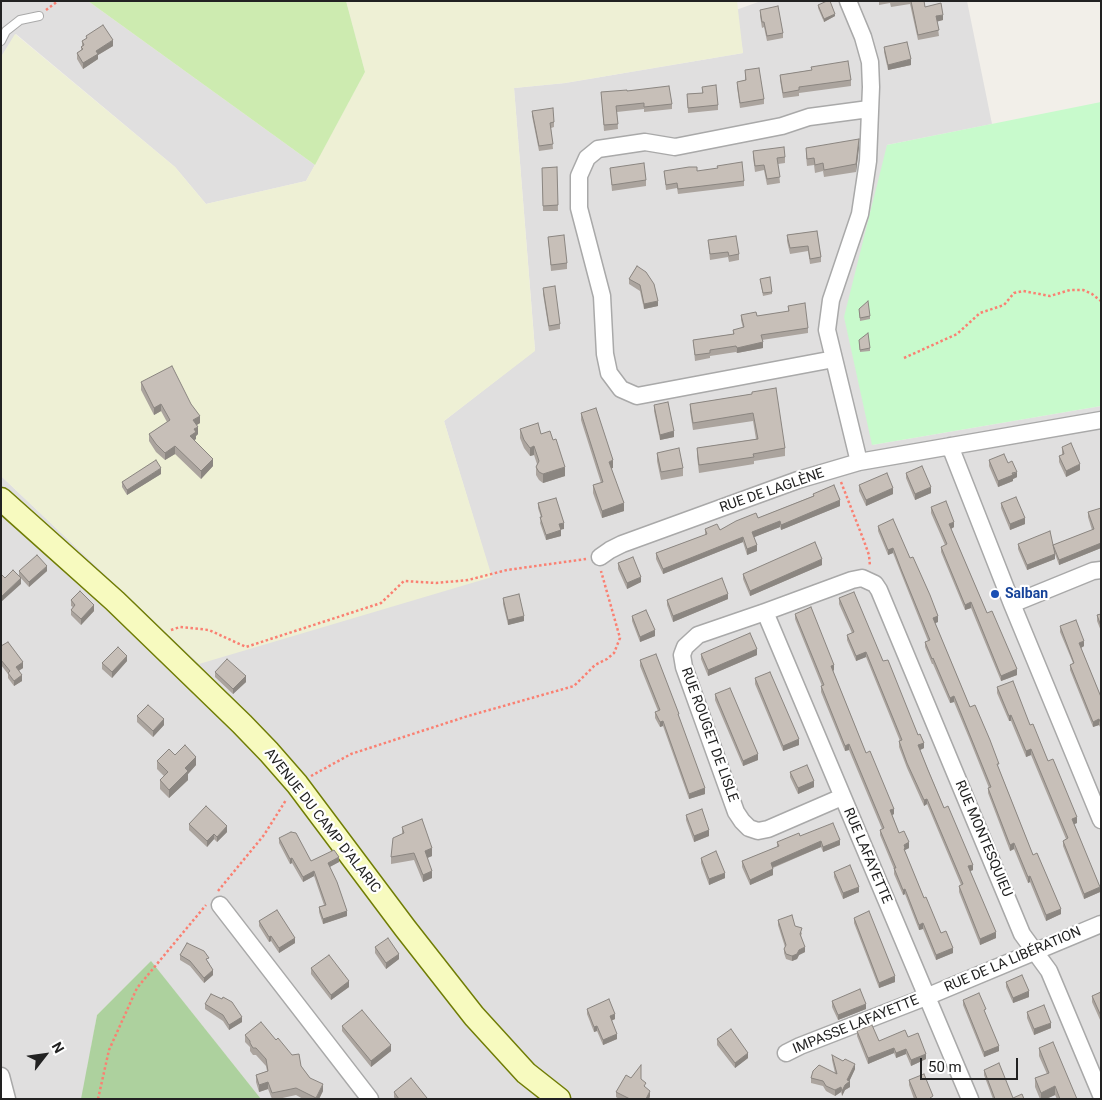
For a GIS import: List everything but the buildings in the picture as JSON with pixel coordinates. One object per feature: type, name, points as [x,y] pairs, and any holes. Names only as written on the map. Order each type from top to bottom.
[{"type":"main road","name":"AVENUE DU CAMP D'ALARIC","points":[[1,499],[115,601],[242,724],[296,784],[474,1016],[526,1073],[559,1099]]},
{"type":"street","points":[[848,1],[863,37],[870,62],[871,87],[868,161],[860,214],[831,300],[827,330],[859,462]]},
{"type":"street","points":[[834,359],[637,396],[621,389],[610,373],[605,354],[602,296],[579,208],[579,176],[587,158],[598,149],[645,142],[675,147],[782,126],[809,117],[869,109]]},
{"type":"street","name":"RUE DE LAGLÈNE","points":[[600,557],[622,544],[798,480],[859,462],[1101,420]]},
{"type":"street","points":[[950,446],[1012,604],[1101,820]]},
{"type":"street","points":[[1012,604],[1093,571],[1101,570]]},
{"type":"street","name":"RUE ROUGET DE LISLE","points":[[842,798],[768,829],[758,831],[749,828],[736,812],[684,667],[682,655],[685,646],[698,635],[852,580],[862,578],[869,580]]},
{"type":"street","name":"RUE MONTESQUIEU","points":[[869,580],[879,590],[1022,934],[1033,951],[1044,962],[1095,1065],[1101,1095]]},
{"type":"street","name":"RUE LAFAYETTE","points":[[765,612],[970,1099]]},
{"type":"street","points":[[215,901],[370,1099]]},
{"type":"street","name":"RUE DE LA LIBÉRATION","points":[[926,997],[1101,924]]},
{"type":"street","name":"IMPASSE LAFAYETTE","points":[[786,1053],[926,997]]},
{"type":"street","points":[[1,1076],[7,1099]]},
{"type":"lane","points":[[1,41],[6,31],[20,20],[39,16]]},
{"type":"path","points":[[39,16],[58,1]]},
{"type":"path","points":[[904,358],[957,334],[980,313],[1004,305],[1014,293],[1023,291],[1050,296],[1070,290],[1083,290],[1092,294],[1101,302]]},
{"type":"path","points":[[836,469],[869,555],[869,580]]},
{"type":"path","points":[[98,1099],[109,1050],[137,988],[215,901],[264,835],[296,784],[351,754],[468,716],[574,686],[595,665],[614,653],[620,638],[601,572],[600,557],[507,570],[468,580],[436,583],[404,581],[381,603],[246,647],[208,630],[180,627],[150,636]]},
{"type":"shaded area","points":[[1,1],[88,1],[315,165],[306,181],[206,204],[175,167],[16,34],[1,57]]},
{"type":"shaded area","points":[[761,1],[967,1],[992,124],[887,145],[872,445],[1101,406],[1101,1099],[261,1099],[151,962],[97,1015],[82,1099],[1,1099],[1,476],[199,663],[491,576],[444,421],[535,350],[514,88],[565,83],[743,53],[736,10]]},
{"type":"green space","points":[[88,1],[346,1],[365,72],[315,165]]},
{"type":"green space","points":[[346,1],[737,1],[743,53],[565,83],[514,88],[535,351],[444,421],[492,577],[199,664],[1,476],[1,57],[15,34],[175,167],[206,204],[306,181],[365,72]]},
{"type":"green space","points":[[1101,102],[1101,406],[872,445],[844,317],[887,145]]},
{"type":"green space","points":[[151,961],[261,1099],[81,1099],[97,1015]]},
{"type":"place","name":"Salban","points":[[995,594]]}]
